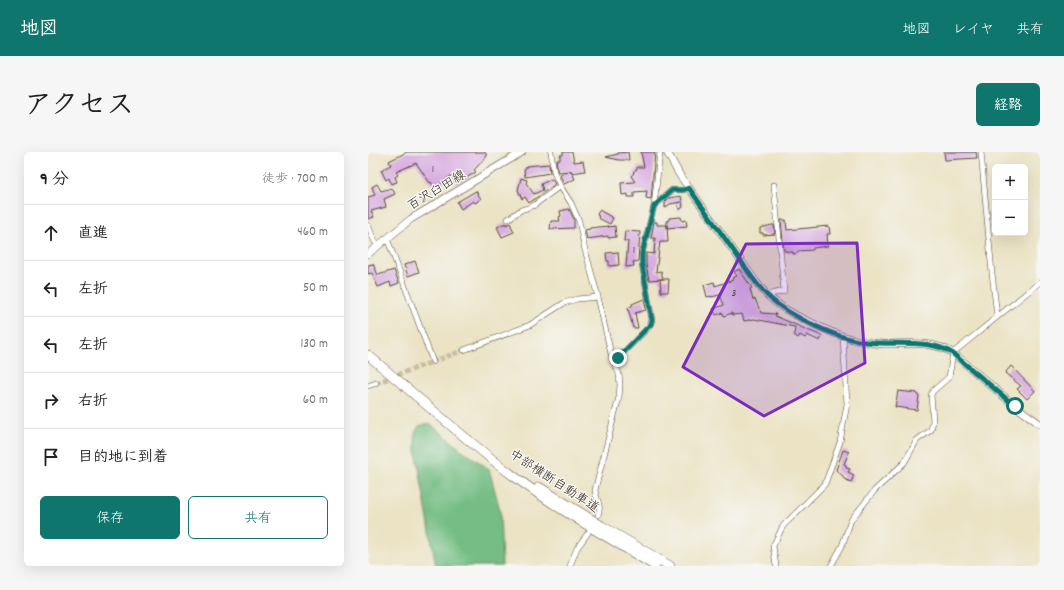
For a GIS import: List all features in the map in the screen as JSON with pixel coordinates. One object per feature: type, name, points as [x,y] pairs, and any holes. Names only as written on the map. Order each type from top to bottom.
[{"type":"highway","name":"中部横断自動車道","points":[[368,355],[459,434],[522,482],[558,507],[655,566]]},
{"type":"highway","name":"中部横断自動車道","points":[[431,409],[519,473],[562,502],[670,566]]},
{"type":"main road","name":"百沢臼田線","points":[[368,254],[419,213],[522,152]]},
{"type":"main road","points":[[666,152],[689,188],[766,295],[779,306],[794,315],[843,337],[874,343],[935,345],[952,353],[1015,406],[1040,424]]},
{"type":"street","points":[[551,152],[554,172],[579,221],[584,246],[619,374],[619,397],[595,490],[595,497],[599,502],[600,510],[598,515]]},
{"type":"street","points":[[614,360],[618,358],[649,327],[652,320],[642,258],[654,206],[660,152]]},
{"type":"street","points":[[981,152],[997,316]]},
{"type":"street","points":[[766,295],[784,291],[774,185]]},
{"type":"street","points":[[508,219],[521,210],[536,204],[560,186]]},
{"type":"street","points":[[654,206],[672,190],[683,190],[689,188]]},
{"type":"street","points":[[368,225],[378,246]]},
{"type":"street","points":[[387,238],[433,362]]},
{"type":"street","points":[[831,566],[842,546],[851,520],[875,490],[904,463],[917,440],[931,430],[933,421],[931,395],[933,391],[949,377],[952,353],[1040,282]]},
{"type":"street","points":[[464,350],[530,325],[560,304],[577,299],[598,297]]},
{"type":"street","points":[[776,566],[773,546],[783,526],[825,484],[840,442],[847,404],[843,337]]},
{"type":"street","points":[[368,386],[376,383]]},
{"type":"street","points":[[570,566],[577,548],[588,533]]},
{"type":"highlighted area","points":[[857,243],[865,363],[764,416],[683,367],[746,244]]},
{"type":"green space","points":[[429,423],[462,450],[489,469],[500,510],[502,566],[436,566],[416,451],[415,433],[419,426]]},
{"type":"building","points":[[407,152],[485,152],[487,156],[474,170],[476,172],[456,184],[451,176],[435,188],[416,163],[396,172],[398,175],[395,177],[397,182],[391,184],[389,178],[386,180],[381,170],[391,165],[389,161]]},
{"type":"building","points":[[563,152],[572,152],[574,162],[583,161],[585,171],[572,173],[572,171],[558,172],[556,160],[560,160],[560,155],[563,155]]},
{"type":"building","points":[[628,152],[629,160],[619,160],[606,157],[618,153]]},
{"type":"building","points":[[641,152],[655,152],[651,199],[646,198],[647,191],[634,192],[634,197],[628,197],[628,194],[622,195],[621,183],[635,182],[631,176],[634,173],[633,172],[637,169],[637,167],[644,167]]},
{"type":"building","points":[[944,152],[976,152],[977,158],[945,160]]},
{"type":"building","points":[[549,164],[550,173],[525,177],[524,169],[526,166]]},
{"type":"building","points":[[571,171],[575,179],[564,184],[560,175]]},
{"type":"building","points":[[521,178],[527,180],[526,183],[534,194],[543,190],[541,184],[552,179],[555,184],[529,203],[525,197],[522,199],[518,190]]},
{"type":"building","points":[[377,184],[381,191],[392,188],[395,194],[384,199],[386,207],[371,211],[374,217],[368,219],[368,197],[375,195],[372,187]]},
{"type":"building","points":[[476,191],[481,199],[475,203],[473,201],[461,209],[457,202]]},
{"type":"building","points":[[681,196],[683,207],[679,210],[678,203],[681,202],[670,204],[665,208],[665,202],[669,198]]},
{"type":"building","points":[[569,209],[574,219],[574,228],[550,229],[551,221],[560,221],[560,211]]},
{"type":"building","points":[[599,210],[613,218],[610,224],[598,218],[599,216],[597,215]]},
{"type":"building","points":[[681,217],[682,221],[686,220],[687,226],[667,228],[667,221],[669,218]]},
{"type":"building","points":[[781,220],[786,220],[787,230],[829,226],[830,234],[827,234],[828,246],[813,248],[813,250],[798,251],[798,253],[793,254],[793,252],[784,251]]},
{"type":"building","points":[[654,222],[657,222],[657,225],[667,225],[668,242],[660,242],[656,272],[661,271],[663,279],[649,280],[646,264],[646,253],[654,254],[655,238],[651,238]]},
{"type":"building","points":[[506,223],[506,225],[510,223],[514,232],[502,237],[497,227]]},
{"type":"building","points":[[774,225],[775,234],[763,235],[763,233],[760,233],[760,228]]},
{"type":"building","points":[[609,226],[608,227],[615,226],[616,237],[608,238],[608,236],[587,239],[585,230]]},
{"type":"building","points":[[625,231],[640,232],[638,261],[633,262],[634,266],[626,267],[628,241],[624,241]]},
{"type":"building","points":[[618,252],[619,265],[609,266],[606,253]]},
{"type":"building","points":[[415,261],[419,272],[408,276],[404,265]]},
{"type":"building","points":[[373,264],[378,275],[394,270],[399,283],[391,286],[390,282],[378,287],[372,273],[368,274],[368,265]]},
{"type":"building","points":[[739,269],[752,288],[750,289],[753,300],[755,299],[761,313],[776,314],[775,316],[822,336],[820,341],[807,335],[805,338],[800,335],[798,338],[794,335],[795,327],[754,319],[744,321],[742,314],[732,315],[732,313],[724,316],[723,313],[716,315],[713,309],[724,305],[720,295],[707,297],[704,285],[714,282],[715,286],[733,280],[732,278],[737,276],[734,272]]},
{"type":"building","points":[[660,279],[669,279],[668,292],[661,292]]},
{"type":"building","points":[[644,299],[646,310],[635,313],[638,328],[633,328],[628,308],[632,306],[632,304]]},
{"type":"building","points":[[1011,366],[1035,391],[1027,399],[1017,389],[1021,386],[1005,373]]},
{"type":"building","points":[[898,391],[917,393],[919,396],[917,410],[895,407]]},
{"type":"building","points":[[843,450],[849,452],[844,464],[846,465],[846,468],[850,469],[848,472],[854,475],[851,482],[844,479],[843,476],[836,470]]},
{"type":"tunnel","points":[[376,383],[464,350]]},
{"type":"route","points":[[618,358],[649,327],[652,320],[642,264],[642,254],[654,206],[672,190],[686,190],[689,188],[761,288],[779,306],[794,315],[830,332],[849,339],[884,344],[926,344],[943,348],[952,353],[1015,406]]}]
